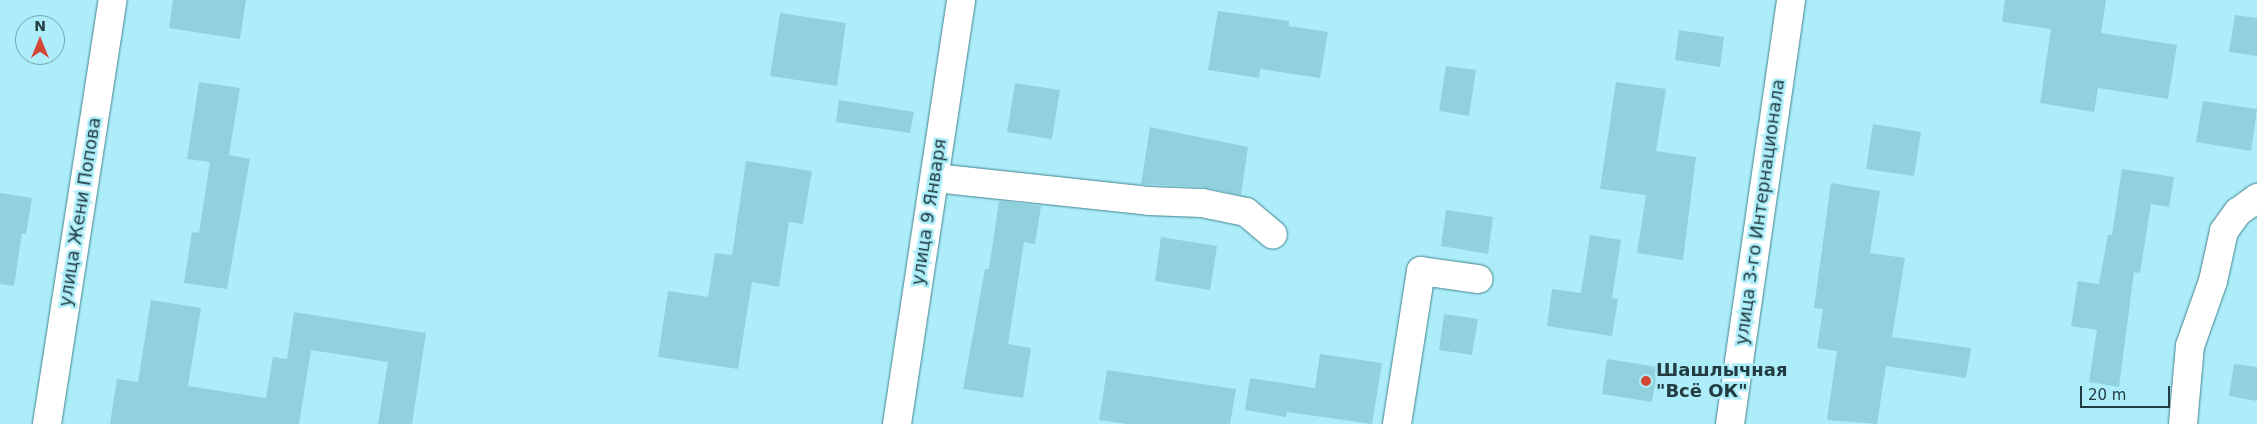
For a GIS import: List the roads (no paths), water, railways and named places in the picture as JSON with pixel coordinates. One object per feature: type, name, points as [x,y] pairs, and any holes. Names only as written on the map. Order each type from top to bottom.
[{"type":"street","name":"улица Жени Попова","points":[[47,424],[113,0]]},
{"type":"street","name":"улица 9 Января","points":[[897,424],[961,0]]},
{"type":"street","name":"улица 3-го Интернационала","points":[[1730,424],[1790,0]]},
{"type":"street","points":[[934,178],[1149,201],[1202,203],[1246,212],[1273,235]]},
{"type":"street","points":[[2183,424],[2190,346],[2213,281],[2224,231],[2238,212],[2257,198]]},
{"type":"street","points":[[1397,424],[1421,271],[1478,279]]},
{"type":"place","name":"Шашлычная \"Всё ОК\"","points":[[1646,381]]}]
